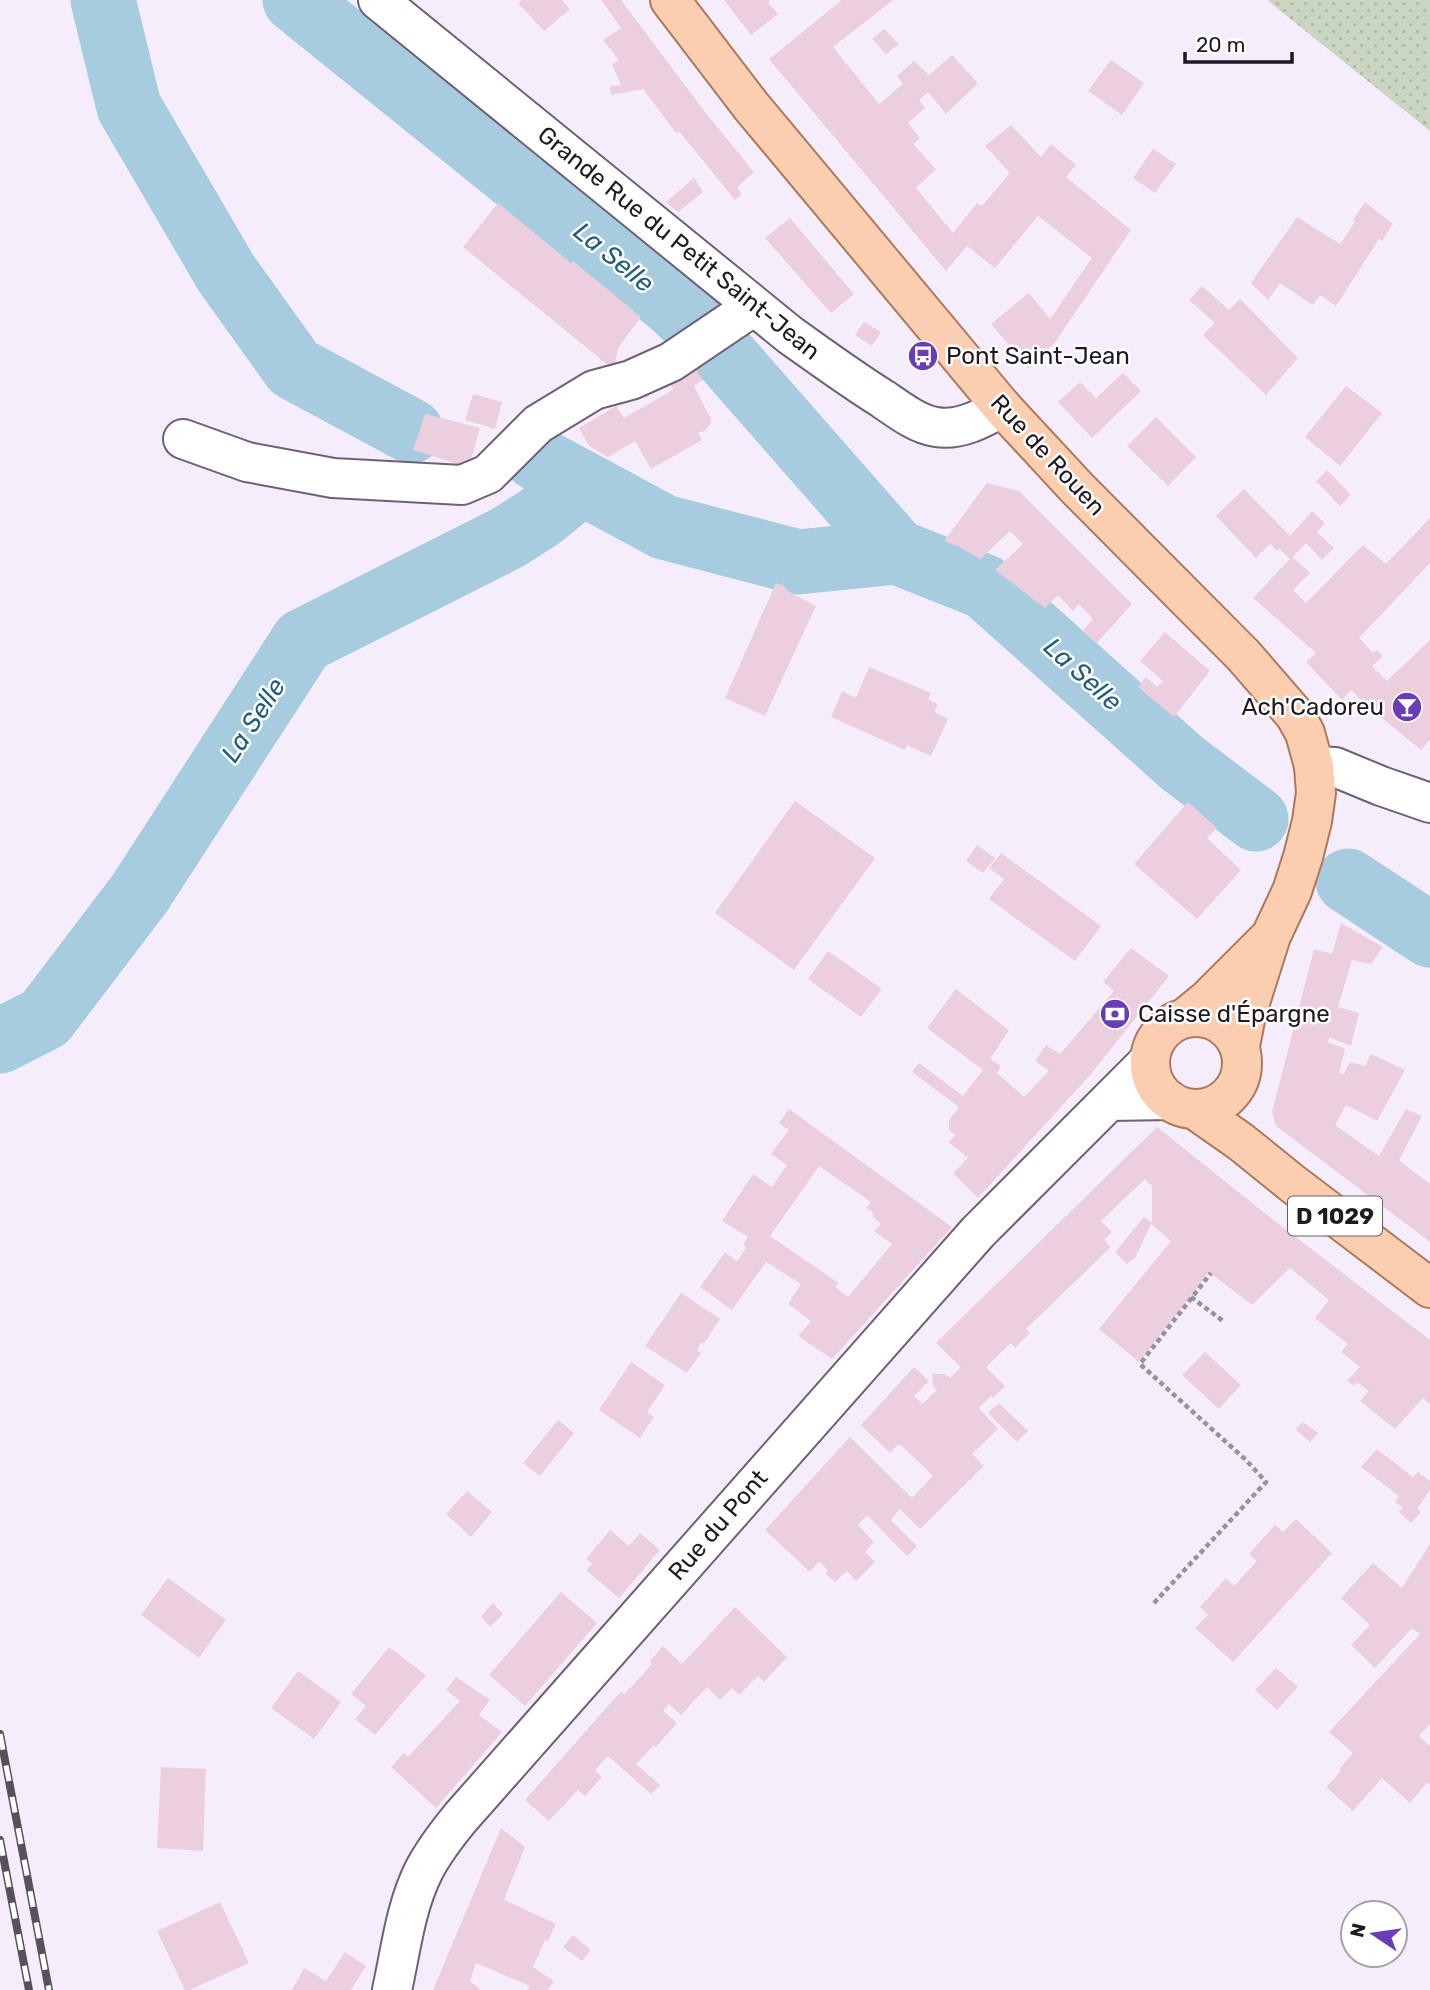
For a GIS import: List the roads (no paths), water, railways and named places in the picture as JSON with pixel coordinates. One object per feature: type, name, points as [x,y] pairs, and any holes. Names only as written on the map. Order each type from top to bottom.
[{"type":"main road","name":"Rue de Rouen","points":[[670,0],[751,106],[1002,407],[1077,488],[1244,656],[1295,715],[1305,733],[1314,766],[1316,793],[1303,857],[1292,891],[1271,936]]},
{"type":"main road","points":[[1185,1018],[1207,1000],[1271,936]]},
{"type":"main road","points":[[1241,1142],[1238,1113],[1239,1065],[1246,1015],[1271,936]]},
{"type":"main road","points":[[1199,1016],[1212,1019],[1233,1035],[1239,1065],[1227,1097],[1211,1107],[1182,1105],[1159,1089],[1152,1076],[1150,1060],[1153,1045],[1172,1023],[1185,1018],[1199,1016]]},
{"type":"main road","name":"D 1029","points":[[1182,1105],[1241,1142],[1430,1288]]},
{"type":"street","name":"Grande Rue du Petit Saint-Jean","points":[[377,0],[754,306],[837,369],[936,428],[967,425],[1002,407]]},
{"type":"street","points":[[183,439],[247,462],[333,478],[462,485],[488,474],[538,424],[594,390],[631,380],[671,362],[754,306]]},
{"type":"street","points":[[1314,766],[1335,767],[1430,803]]},
{"type":"street","name":"Rue du Pont","points":[[392,1990],[405,1926],[417,1887],[435,1853],[461,1817],[978,1232],[1150,1060]]},
{"type":"street","points":[[1110,1101],[1182,1105]]},
{"type":"waterway","name":"La Selle","points":[[103,0],[129,107],[226,273],[294,368],[411,431]]},
{"type":"waterway","name":"La Selle","points":[[295,0],[676,307],[728,359],[897,552],[985,587],[1182,763],[1256,819]]},
{"type":"waterway","name":"La Selle","points":[[536,458],[664,527],[798,562],[897,552]]},
{"type":"waterway","name":"La Selle","points":[[0,1041],[45,1018],[140,893],[303,641],[509,537],[540,517],[582,483]]},
{"type":"waterway","name":"La Selle","points":[[1348,881],[1430,935]]},
{"type":"railway","points":[[0,1734],[49,1990]]},
{"type":"railway","points":[[0,1840],[29,1990]]},
{"type":"place","name":"Pont Saint-Jean","points":[[923,356]]},
{"type":"place","name":"Ach'Cadoreu","points":[[1407,707]]},
{"type":"place","name":"Caisse d'Épargne","points":[[1115,1014]]}]
